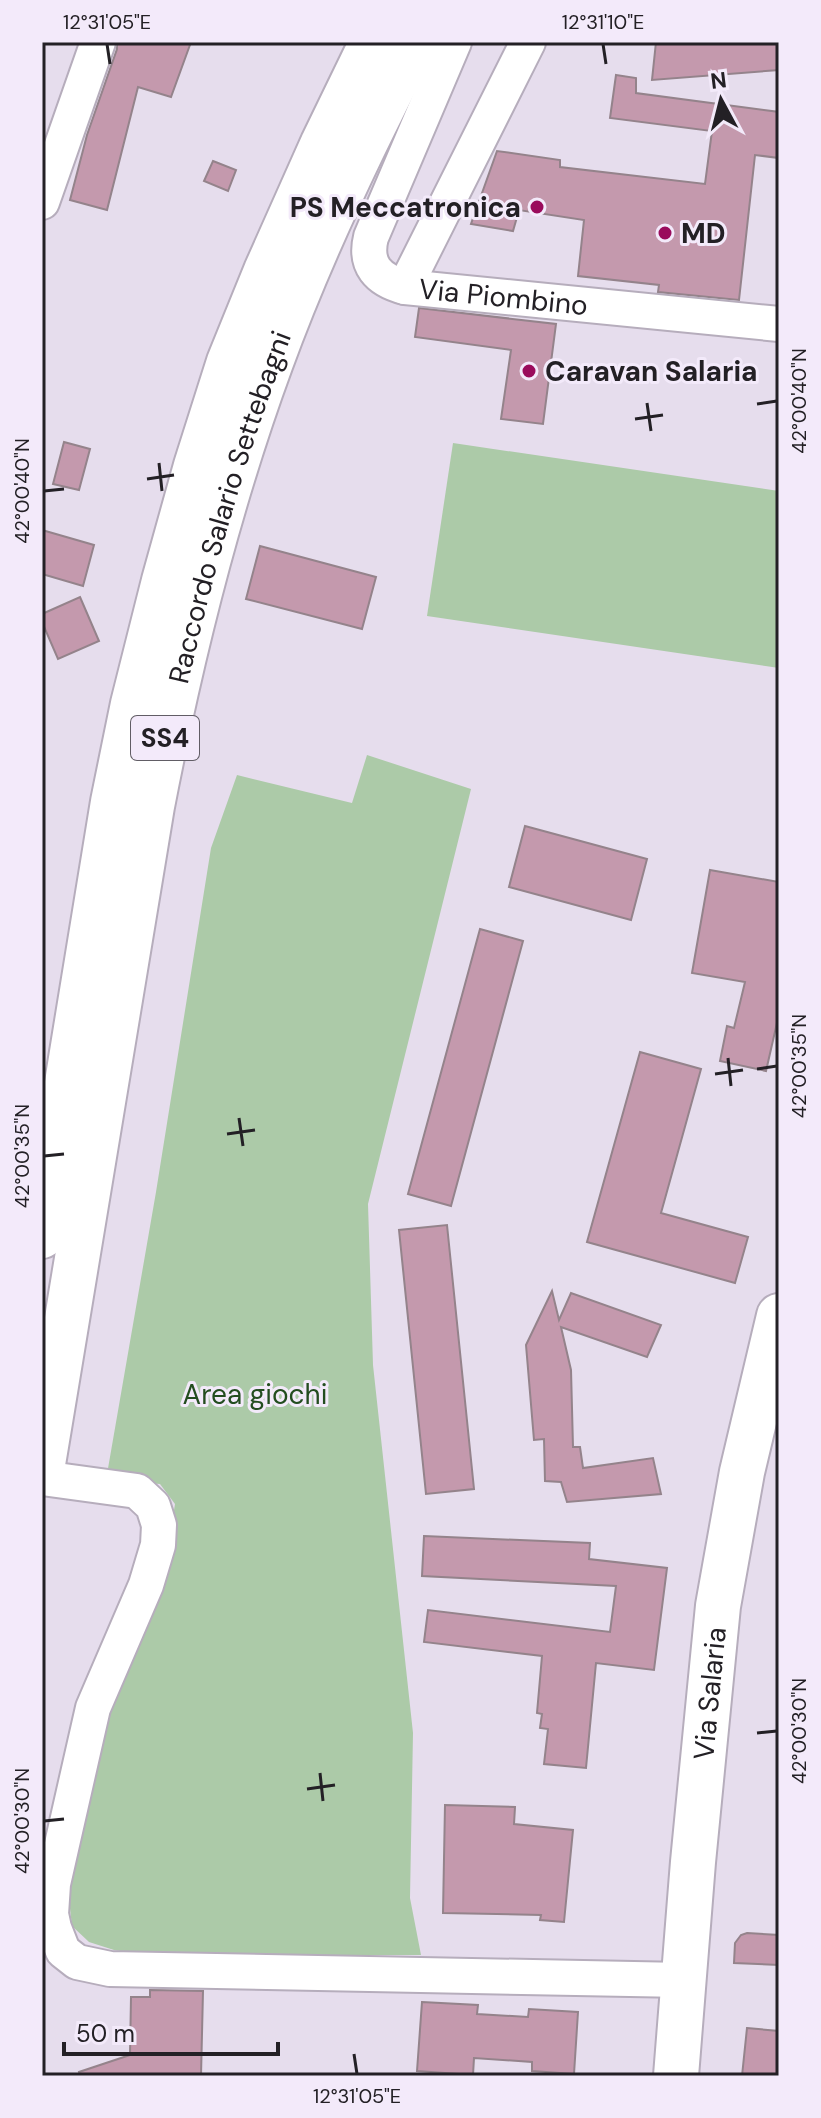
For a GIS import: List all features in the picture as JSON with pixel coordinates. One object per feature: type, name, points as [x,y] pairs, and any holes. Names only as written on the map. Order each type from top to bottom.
[{"type":"main road","name":"Raccordo Salario Settebagni","points":[[42,1236],[113,802],[133,704],[164,581],[229,362],[323,143],[372,42]]},
{"type":"main road","name":"Raccordo Salario Settebagni","points":[[42,1470],[149,821],[170,714],[200,591],[271,362],[360,150],[416,42]]},
{"type":"main road","name":"Via Salaria","points":[[676,2076],[718,1606],[742,1472],[779,1316]]},
{"type":"street","points":[[42,202],[98,42]]},
{"type":"street","points":[[405,287],[385,280],[375,270],[369,258],[369,245],[454,42]]},
{"type":"street","name":"Via Piombino","points":[[528,42],[405,287],[779,324]]},
{"type":"street","points":[[42,1478],[137,1491],[153,1506],[159,1525],[156,1555],[146,1585],[93,1708],[58,1855],[51,1914],[59,1944],[70,1958],[86,1965],[110,1969],[684,1980]]},
{"type":"green space","points":[[453,443],[779,491],[779,668],[427,616]]},
{"type":"green space","name":"Area giochi","points":[[367,755],[471,789],[368,1204],[373,1365],[413,1733],[410,1898],[421,1955],[147,1955],[114,1950],[89,1942],[72,1926],[65,1865],[105,1713],[160,1598],[175,1504],[160,1484],[106,1480],[211,848],[237,775],[352,803]]},
{"type":"building","points":[[117,42],[191,42],[171,97],[138,87],[107,210],[70,200]]},
{"type":"building","points":[[656,42],[779,42],[779,70],[652,80]]},
{"type":"building","points":[[616,75],[636,78],[636,93],[779,112],[779,158],[755,155],[739,300],[658,292],[659,285],[578,276],[584,220],[519,210],[513,231],[471,224],[497,151],[560,160],[560,167],[705,184],[712,131],[610,118]]},
{"type":"building","points":[[213,161],[236,170],[228,191],[204,181]]},
{"type":"building","name":"Caravan Salaria","points":[[419,308],[556,324],[543,424],[501,419],[511,350],[415,337]]},
{"type":"building","points":[[64,442],[90,449],[79,490],[53,484]]},
{"type":"building","points":[[42,530],[94,545],[83,586],[42,574]]},
{"type":"building","points":[[260,546],[376,577],[362,629],[246,599]]},
{"type":"building","points":[[80,597],[99,641],[58,659],[42,622],[42,614]]},
{"type":"building","points":[[525,826],[647,859],[631,920],[509,887]]},
{"type":"building","points":[[710,870],[779,882],[779,1014],[766,1071],[720,1061],[727,1026],[734,1028],[745,982],[692,973]]},
{"type":"building","points":[[480,929],[523,941],[451,1206],[408,1194]]},
{"type":"building","points":[[640,1052],[701,1069],[661,1213],[748,1237],[735,1283],[587,1242]]},
{"type":"building","points":[[447,1225],[474,1489],[426,1494],[399,1230]]},
{"type":"building","points":[[552,1291],[559,1320],[571,1293],[661,1325],[647,1357],[561,1327],[571,1370],[573,1447],[580,1447],[583,1468],[653,1458],[661,1494],[567,1502],[561,1482],[545,1481],[544,1439],[534,1440],[526,1345]]},
{"type":"building","points":[[424,1536],[590,1543],[589,1559],[667,1568],[654,1670],[596,1663],[586,1768],[544,1764],[548,1729],[540,1728],[542,1714],[537,1713],[542,1656],[424,1642],[428,1610],[610,1632],[616,1586],[422,1576]]},
{"type":"building","points":[[445,1805],[515,1807],[514,1824],[573,1830],[564,1922],[540,1920],[541,1915],[443,1913]]},
{"type":"building","points":[[747,1933],[779,1935],[779,1965],[734,1963],[735,1943]]},
{"type":"building","points":[[150,1990],[203,1991],[201,2076],[80,2076],[79,2072],[130,2055],[131,1997],[150,1997]]},
{"type":"building","points":[[422,2002],[478,2005],[477,2014],[528,2017],[529,2009],[578,2012],[574,2074],[532,2071],[532,2062],[474,2058],[473,2075],[417,2071]]},
{"type":"building","points":[[747,2028],[779,2031],[779,2076],[742,2076]]},
{"type":"place","name":"PS Meccatronica","points":[[537,207]]},
{"type":"place","name":"MD","points":[[665,233]]},
{"type":"place","name":"Caravan Salaria","points":[[529,371]]}]
